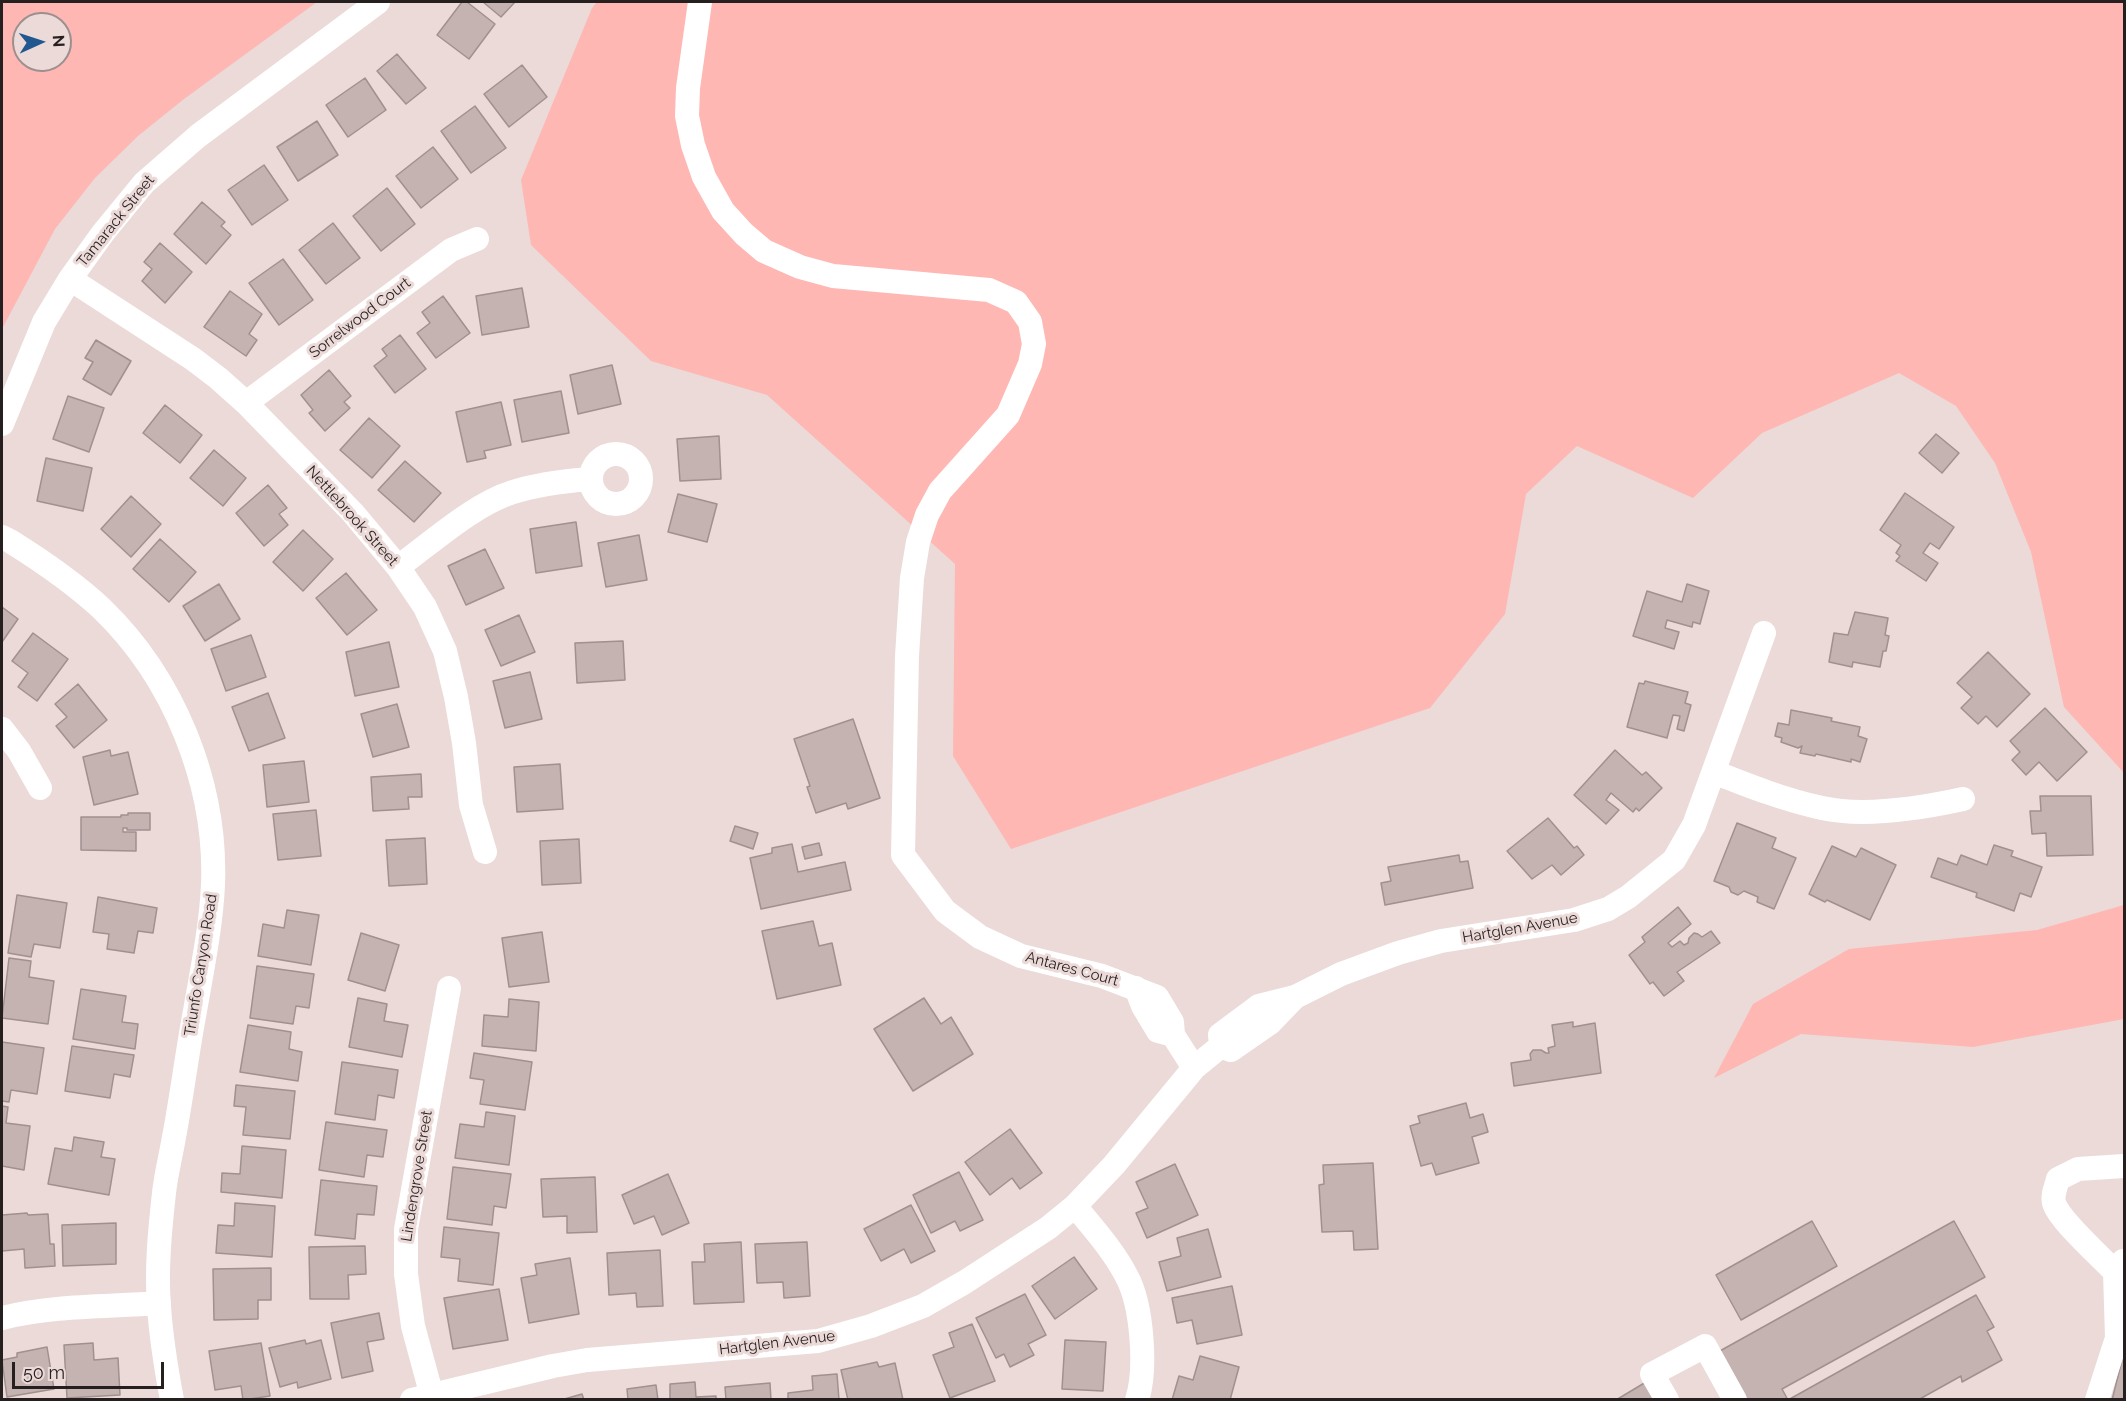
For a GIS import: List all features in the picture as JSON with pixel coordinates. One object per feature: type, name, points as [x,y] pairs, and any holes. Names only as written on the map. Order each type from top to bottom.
[{"type":"street","name":"Tamarack Street","points":[[2,424],[44,322],[70,279],[137,191],[168,161],[378,2]]},
{"type":"street","name":"Antares Court","points":[[700,2],[688,88],[687,116],[693,145],[704,177],[723,211],[744,234],[764,251],[800,267],[832,276],[989,290],[1016,302],[1030,321],[1034,344],[1030,364],[1008,415],[940,491],[927,515],[918,542],[912,578],[907,656],[903,855],[945,911],[980,937],[1021,956],[1102,976],[1136,988],[1143,1006],[1158,1031],[1173,1035],[1194,1068]]},
{"type":"street","name":"Sorrelwood Court","points":[[246,403],[451,250],[477,239]]},
{"type":"street","name":"Nettlebrook Street","points":[[70,279],[193,359],[218,378],[246,403],[352,513],[398,567],[425,607],[445,651],[464,743],[471,806],[484,852]]},
{"type":"street","points":[[398,567],[477,510],[512,492],[562,481],[590,479]]},
{"type":"street","name":"Triunfo Canyon Road","points":[[2,537],[63,576],[101,608],[133,644],[167,695],[192,750],[203,788],[210,826],[213,886],[207,940],[164,1191],[159,1303],[164,1355],[172,1400]]},
{"type":"street","name":"Hartglen Avenue","points":[[425,1398],[553,1366],[587,1360],[818,1341],[847,1334],[923,1306],[965,1282],[1048,1228],[1075,1206],[1114,1165],[1194,1068],[1221,1046],[1232,1050],[1270,1023],[1294,997],[1341,974],[1421,946],[1574,920],[1608,909],[1628,897],[1674,860],[1694,825],[1764,633]]},
{"type":"street","points":[[2,729],[19,751],[40,788]]},
{"type":"street","points":[[1714,772],[1774,794],[1832,810],[1898,809],[1936,805],[1963,799]]},
{"type":"street","name":"Lindengrove Street","points":[[425,1398],[406,1274],[406,1229],[449,988]]},
{"type":"street","points":[[2097,1400],[2117,1338],[2120,1266],[2064,1219],[2055,1204],[2054,1194],[2058,1179],[2064,1174],[2078,1169],[2124,1166]]},
{"type":"street","points":[[1075,1206],[1107,1245],[1129,1280],[1142,1343],[1142,1368],[1137,1400]]},
{"type":"street","points":[[2,1318],[27,1312],[72,1307],[159,1303]]},
{"type":"street","points":[[1667,1400],[1652,1374],[1705,1346],[1735,1400]]},
{"type":"shaded area","points":[[2,2],[317,2],[184,99],[138,136],[95,178],[55,229],[2,329]]},
{"type":"shaded area","points":[[597,2],[2124,2],[2124,773],[2064,707],[2031,552],[1995,463],[1956,406],[1899,373],[1762,433],[1693,498],[1577,446],[1526,494],[1505,614],[1430,708],[1011,849],[953,756],[955,564],[767,395],[651,361],[531,245],[521,180],[592,8]]},
{"type":"shaded area","points":[[2124,905],[2124,1019],[1973,1047],[1801,1034],[1714,1078],[1753,1004],[1849,949],[2037,930]]},
{"type":"building","points":[[462,2],[467,2],[495,24],[469,59],[437,35]]},
{"type":"building","points":[[483,2],[515,2],[501,17]]},
{"type":"building","points":[[397,54],[426,88],[406,104],[377,71]]},
{"type":"building","points":[[522,65],[547,97],[509,127],[484,94]]},
{"type":"building","points":[[365,78],[386,110],[348,137],[326,105]]},
{"type":"building","points":[[475,106],[506,148],[471,173],[441,131]]},
{"type":"building","points":[[317,121],[338,155],[298,181],[277,147]]},
{"type":"building","points":[[433,147],[458,179],[421,208],[396,176]]},
{"type":"building","points":[[264,165],[288,200],[252,225],[228,190]]},
{"type":"building","points":[[387,188],[415,224],[381,251],[353,216]]},
{"type":"building","points":[[202,202],[225,222],[221,226],[231,235],[206,264],[174,234]]},
{"type":"building","points":[[333,223],[360,258],[326,284],[299,250]]},
{"type":"building","points":[[160,243],[192,272],[165,303],[142,281],[152,269],[144,262]]},
{"type":"building","points":[[283,259],[313,300],[279,325],[249,283]]},
{"type":"building","points":[[522,288],[529,327],[482,335],[476,296]]},
{"type":"building","points":[[230,291],[262,314],[249,334],[257,340],[246,356],[204,327]]},
{"type":"building","points":[[443,296],[470,333],[436,358],[417,333],[430,323],[422,312]]},
{"type":"building","points":[[400,335],[426,369],[395,393],[374,366],[387,356],[382,349]]},
{"type":"building","points":[[96,340],[131,361],[111,395],[83,379],[93,362],[85,358]]},
{"type":"building","points":[[612,365],[621,404],[578,414],[570,375]]},
{"type":"building","points":[[329,370],[351,396],[344,402],[350,408],[325,431],[309,413],[313,410],[301,395]]},
{"type":"building","points":[[561,391],[569,433],[522,442],[514,400]]},
{"type":"building","points":[[68,396],[104,408],[89,452],[53,439]]},
{"type":"building","points":[[501,402],[511,445],[484,451],[486,458],[467,462],[456,412]]},
{"type":"building","points":[[165,405],[202,435],[180,463],[143,433]]},
{"type":"building","points":[[369,418],[400,446],[372,478],[340,450]]},
{"type":"building","points":[[1936,434],[1959,453],[1942,473],[1919,453]]},
{"type":"building","points":[[719,436],[721,479],[680,481],[677,439]]},
{"type":"building","points":[[214,450],[246,478],[223,506],[190,478]]},
{"type":"building","points":[[46,458],[92,468],[83,511],[37,501]]},
{"type":"building","points":[[405,461],[441,493],[414,522],[378,490]]},
{"type":"building","points":[[268,485],[287,508],[279,514],[288,525],[264,546],[236,513]]},
{"type":"building","points":[[1905,493],[1954,527],[1939,549],[1930,543],[1923,553],[1938,563],[1926,581],[1896,561],[1900,556],[1896,553],[1901,545],[1880,530]]},
{"type":"building","points":[[678,494],[717,504],[707,542],[668,532]]},
{"type":"building","points":[[131,496],[161,524],[131,557],[101,529]]},
{"type":"building","points":[[576,522],[582,566],[536,573],[530,529]]},
{"type":"building","points":[[303,530],[333,559],[303,591],[273,562]]},
{"type":"building","points":[[639,535],[647,580],[606,587],[598,543]]},
{"type":"building","points":[[160,539],[196,572],[169,602],[133,569]]},
{"type":"building","points":[[485,549],[504,588],[466,605],[448,566]]},
{"type":"building","points":[[346,573],[377,610],[347,635],[316,598]]},
{"type":"building","points":[[219,584],[240,619],[205,641],[183,606]]},
{"type":"building","points":[[1687,584],[1709,591],[1700,624],[1693,622],[1692,627],[1667,620],[1665,628],[1679,632],[1674,649],[1633,636],[1647,591],[1682,602]]},
{"type":"building","points":[[2,607],[18,619],[2,642]]},
{"type":"building","points":[[1855,612],[1888,618],[1885,635],[1889,636],[1880,667],[1853,662],[1852,667],[1829,662],[1834,633],[1848,635]]},
{"type":"building","points":[[519,615],[535,652],[501,666],[485,630]]},
{"type":"building","points":[[33,633],[68,659],[37,701],[18,687],[28,673],[12,661]]},
{"type":"building","points":[[251,635],[266,677],[226,691],[211,649]]},
{"type":"building","points":[[623,641],[625,680],[577,683],[575,643]]},
{"type":"building","points":[[389,642],[399,687],[355,696],[346,652]]},
{"type":"building","points":[[1988,652],[2030,694],[1997,727],[1986,716],[1978,724],[1961,708],[1972,697],[1957,683]]},
{"type":"building","points":[[530,672],[542,719],[505,728],[493,681]]},
{"type":"building","points":[[1645,681],[1688,692],[1685,703],[1691,705],[1684,731],[1677,729],[1680,716],[1673,715],[1667,738],[1627,727],[1639,683],[1644,684]]},
{"type":"building","points":[[78,684],[107,720],[74,748],[56,726],[67,717],[55,704]]},
{"type":"building","points":[[268,693],[285,738],[249,751],[232,707]]},
{"type":"building","points":[[397,704],[409,747],[373,757],[361,714]]},
{"type":"building","points":[[2045,708],[2087,752],[2057,781],[2039,762],[2026,775],[2012,760],[2020,752],[2010,741]]},
{"type":"building","points":[[1791,710],[1832,718],[1831,721],[1860,727],[1858,736],[1867,739],[1860,762],[1800,753],[1802,746],[1798,748],[1781,742],[1782,738],[1775,736],[1778,723],[1789,725]]},
{"type":"building","points":[[853,719],[880,798],[848,809],[846,803],[816,813],[807,787],[810,786],[794,739]]},
{"type":"building","points":[[110,750],[111,756],[128,752],[138,794],[94,805],[83,757]]},
{"type":"building","points":[[1615,750],[1642,775],[1646,772],[1662,788],[1639,811],[1636,808],[1633,812],[1611,793],[1606,800],[1619,810],[1606,824],[1574,795]]},
{"type":"building","points":[[304,761],[309,802],[267,807],[263,765]]},
{"type":"building","points":[[560,764],[563,809],[517,812],[514,767]]},
{"type":"building","points":[[421,774],[422,797],[408,797],[409,809],[373,811],[371,777]]},
{"type":"building","points":[[2040,796],[2091,796],[2093,855],[2047,856],[2046,833],[2032,834],[2030,811],[2041,811]]},
{"type":"building","points":[[316,810],[321,856],[278,860],[273,814]]},
{"type":"building","points":[[128,813],[150,813],[150,830],[123,828],[123,832],[136,832],[136,851],[81,850],[81,817],[121,817]]},
{"type":"building","points":[[1548,818],[1574,848],[1577,846],[1584,855],[1561,875],[1552,865],[1532,879],[1507,851]]},
{"type":"building","points":[[1737,823],[1776,838],[1772,848],[1796,858],[1774,909],[1757,902],[1758,897],[1744,891],[1738,895],[1731,892],[1729,887],[1714,881]]},
{"type":"building","points":[[735,826],[758,833],[753,849],[730,841]]},
{"type":"building","points":[[425,838],[427,884],[389,886],[386,840]]},
{"type":"building","points":[[579,839],[581,883],[542,885],[540,841]]},
{"type":"building","points":[[819,843],[822,855],[805,859],[802,847]]},
{"type":"building","points":[[792,844],[798,872],[845,862],[851,890],[761,909],[750,858],[772,853],[772,848]]},
{"type":"building","points":[[1994,845],[2013,851],[2011,856],[2042,867],[2031,897],[2020,893],[2014,911],[1976,897],[1977,893],[1931,877],[1938,858],[1957,865],[1961,855],[1987,865]]},
{"type":"building","points":[[1832,846],[1856,857],[1861,848],[1896,865],[1870,920],[1809,894]]},
{"type":"building","points":[[1459,855],[1460,862],[1468,861],[1473,888],[1385,905],[1381,883],[1391,881],[1388,867]]},
{"type":"building","points":[[17,895],[67,903],[60,948],[34,944],[31,957],[8,953]]},
{"type":"building","points":[[98,897],[157,908],[153,933],[138,931],[134,953],[107,949],[109,934],[93,932]]},
{"type":"building","points":[[1678,907],[1691,924],[1668,943],[1672,947],[1680,941],[1684,945],[1688,943],[1694,933],[1702,937],[1711,931],[1720,943],[1677,972],[1684,981],[1664,996],[1653,982],[1650,984],[1629,955],[1645,942],[1642,937]]},
{"type":"building","points":[[287,910],[319,915],[311,965],[258,956],[263,924],[284,928]]},
{"type":"building","points":[[813,921],[819,946],[832,943],[841,985],[777,999],[762,931]]},
{"type":"building","points":[[542,932],[549,982],[509,987],[502,938]]},
{"type":"building","points":[[361,933],[399,945],[385,991],[348,980]]},
{"type":"building","points":[[9,958],[31,961],[29,977],[54,981],[48,1024],[2,1018]]},
{"type":"building","points":[[257,966],[314,974],[309,1008],[296,1006],[293,1024],[250,1018]]},
{"type":"building","points":[[81,989],[126,996],[122,1022],[138,1024],[135,1049],[73,1039]]},
{"type":"building","points":[[358,998],[387,1004],[384,1021],[408,1025],[402,1057],[349,1047]]},
{"type":"building","points":[[924,998],[941,1024],[951,1017],[973,1054],[913,1091],[874,1029]]},
{"type":"building","points":[[509,999],[539,1002],[536,1051],[482,1046],[484,1015],[508,1017]]},
{"type":"building","points":[[1573,1022],[1573,1027],[1595,1023],[1601,1073],[1514,1086],[1511,1063],[1531,1060],[1530,1054],[1533,1050],[1549,1053],[1548,1048],[1555,1046],[1552,1025]]},
{"type":"building","points":[[248,1025],[291,1032],[289,1049],[302,1052],[298,1081],[240,1072]]},
{"type":"building","points":[[2,1042],[44,1048],[37,1094],[11,1090],[9,1102],[2,1101]]},
{"type":"building","points":[[72,1046],[134,1055],[130,1077],[114,1074],[110,1098],[65,1091]]},
{"type":"building","points":[[474,1053],[532,1062],[525,1110],[480,1104],[484,1080],[470,1078]]},
{"type":"building","points":[[342,1062],[398,1070],[394,1098],[378,1095],[375,1120],[335,1114]]},
{"type":"building","points":[[236,1085],[295,1091],[290,1139],[243,1135],[246,1107],[234,1106]]},
{"type":"building","points":[[1466,1103],[1470,1118],[1483,1114],[1488,1132],[1472,1137],[1479,1163],[1436,1175],[1432,1163],[1421,1166],[1410,1126],[1420,1123],[1418,1116]]},
{"type":"building","points":[[2,1106],[8,1107],[6,1123],[30,1126],[24,1170],[2,1166]]},
{"type":"building","points":[[486,1112],[515,1116],[509,1165],[455,1158],[460,1124],[484,1127]]},
{"type":"building","points":[[326,1122],[387,1130],[383,1157],[367,1155],[364,1177],[319,1170]]},
{"type":"building","points":[[1010,1129],[1042,1173],[1020,1189],[1012,1178],[990,1195],[965,1162]]},
{"type":"building","points":[[74,1137],[104,1142],[101,1157],[115,1159],[109,1195],[48,1184],[55,1148],[72,1151]]},
{"type":"building","points":[[242,1146],[286,1150],[282,1198],[221,1192],[222,1173],[240,1174]]},
{"type":"building","points":[[1373,1163],[1378,1249],[1354,1250],[1353,1231],[1322,1232],[1319,1185],[1324,1184],[1323,1165]]},
{"type":"building","points":[[1175,1164],[1198,1215],[1147,1238],[1136,1213],[1148,1208],[1136,1182]]},
{"type":"building","points":[[453,1167],[511,1174],[506,1208],[494,1206],[492,1225],[447,1219]]},
{"type":"building","points":[[959,1172],[983,1220],[960,1231],[955,1221],[931,1233],[913,1195]]},
{"type":"building","points":[[668,1174],[689,1223],[662,1235],[654,1216],[634,1224],[622,1195]]},
{"type":"building","points":[[595,1177],[597,1232],[567,1233],[567,1216],[543,1217],[541,1179]]},
{"type":"building","points":[[321,1180],[377,1186],[374,1215],[357,1214],[355,1239],[315,1235]]},
{"type":"building","points":[[235,1203],[275,1206],[272,1257],[216,1253],[218,1225],[234,1226]]},
{"type":"building","points":[[911,1205],[935,1251],[911,1263],[904,1249],[881,1261],[864,1229]]},
{"type":"building","points":[[27,1213],[28,1215],[48,1214],[50,1244],[54,1244],[55,1266],[25,1268],[24,1249],[2,1251],[2,1215]]},
{"type":"building","points":[[1812,1221],[1837,1266],[1741,1320],[1716,1275]]},
{"type":"building","points":[[1954,1221],[1985,1277],[1782,1389],[1788,1400],[1744,1400],[1718,1352]]},
{"type":"building","points":[[116,1223],[116,1264],[63,1266],[62,1225]]},
{"type":"building","points":[[444,1227],[499,1233],[493,1285],[458,1281],[460,1259],[441,1257]]},
{"type":"building","points":[[1208,1229],[1221,1277],[1167,1291],[1159,1262],[1181,1256],[1177,1238]]},
{"type":"building","points":[[741,1242],[744,1302],[694,1304],[692,1262],[705,1262],[704,1244]]},
{"type":"building","points":[[807,1242],[810,1296],[784,1298],[783,1282],[757,1283],[755,1244]]},
{"type":"building","points":[[365,1246],[366,1274],[348,1275],[349,1299],[310,1299],[309,1247]]},
{"type":"building","points":[[660,1250],[663,1306],[637,1307],[636,1293],[609,1295],[607,1253]]},
{"type":"building","points":[[1074,1257],[1097,1289],[1055,1319],[1032,1286]]},
{"type":"building","points":[[570,1258],[579,1314],[529,1323],[521,1278],[537,1275],[535,1264]]},
{"type":"building","points":[[271,1268],[271,1300],[258,1300],[258,1319],[214,1320],[213,1269]]},
{"type":"building","points":[[1232,1286],[1242,1335],[1197,1344],[1192,1320],[1177,1323],[1172,1298]]},
{"type":"building","points":[[499,1289],[508,1340],[453,1349],[444,1298]]},
{"type":"building","points":[[1025,1294],[1046,1335],[1028,1344],[1034,1355],[1010,1367],[1004,1354],[996,1358],[976,1318]]},
{"type":"building","points":[[1976,1295],[1994,1327],[1987,1331],[2002,1360],[1962,1382],[1961,1376],[1918,1400],[1788,1400]]},
{"type":"building","points":[[379,1313],[384,1339],[367,1342],[373,1371],[342,1378],[331,1323]]},
{"type":"building","points":[[972,1324],[995,1381],[950,1398],[933,1355],[954,1347],[949,1333]]},
{"type":"building","points":[[305,1340],[306,1344],[321,1340],[331,1379],[298,1388],[297,1382],[280,1387],[269,1348]]},
{"type":"building","points":[[1065,1340],[1106,1342],[1103,1391],[1062,1389]]},
{"type":"building","points":[[93,1343],[94,1360],[118,1358],[120,1395],[67,1398],[64,1345]]},
{"type":"building","points":[[261,1343],[270,1396],[243,1400],[241,1386],[215,1390],[209,1351]]},
{"type":"building","points":[[47,1347],[54,1389],[7,1397],[2,1360],[17,1357],[17,1353]]},
{"type":"building","points":[[2124,1352],[2124,1400],[2112,1400]]},
{"type":"building","points":[[1200,1356],[1239,1367],[1230,1400],[1172,1400],[1179,1376],[1193,1380]]},
{"type":"building","points":[[877,1362],[879,1367],[895,1363],[903,1400],[848,1400],[841,1370]]},
{"type":"building","points":[[837,1374],[839,1400],[788,1400],[788,1393],[813,1390],[812,1376]]},
{"type":"building","points":[[695,1382],[696,1397],[716,1396],[716,1400],[670,1400],[670,1384]]},
{"type":"building","points":[[1646,1382],[1656,1400],[1616,1400]]},
{"type":"building","points":[[770,1383],[771,1400],[726,1400],[725,1387]]},
{"type":"building","points":[[656,1385],[658,1400],[628,1400],[627,1389]]},
{"type":"building","points":[[582,1394],[584,1400],[561,1400]]}]
